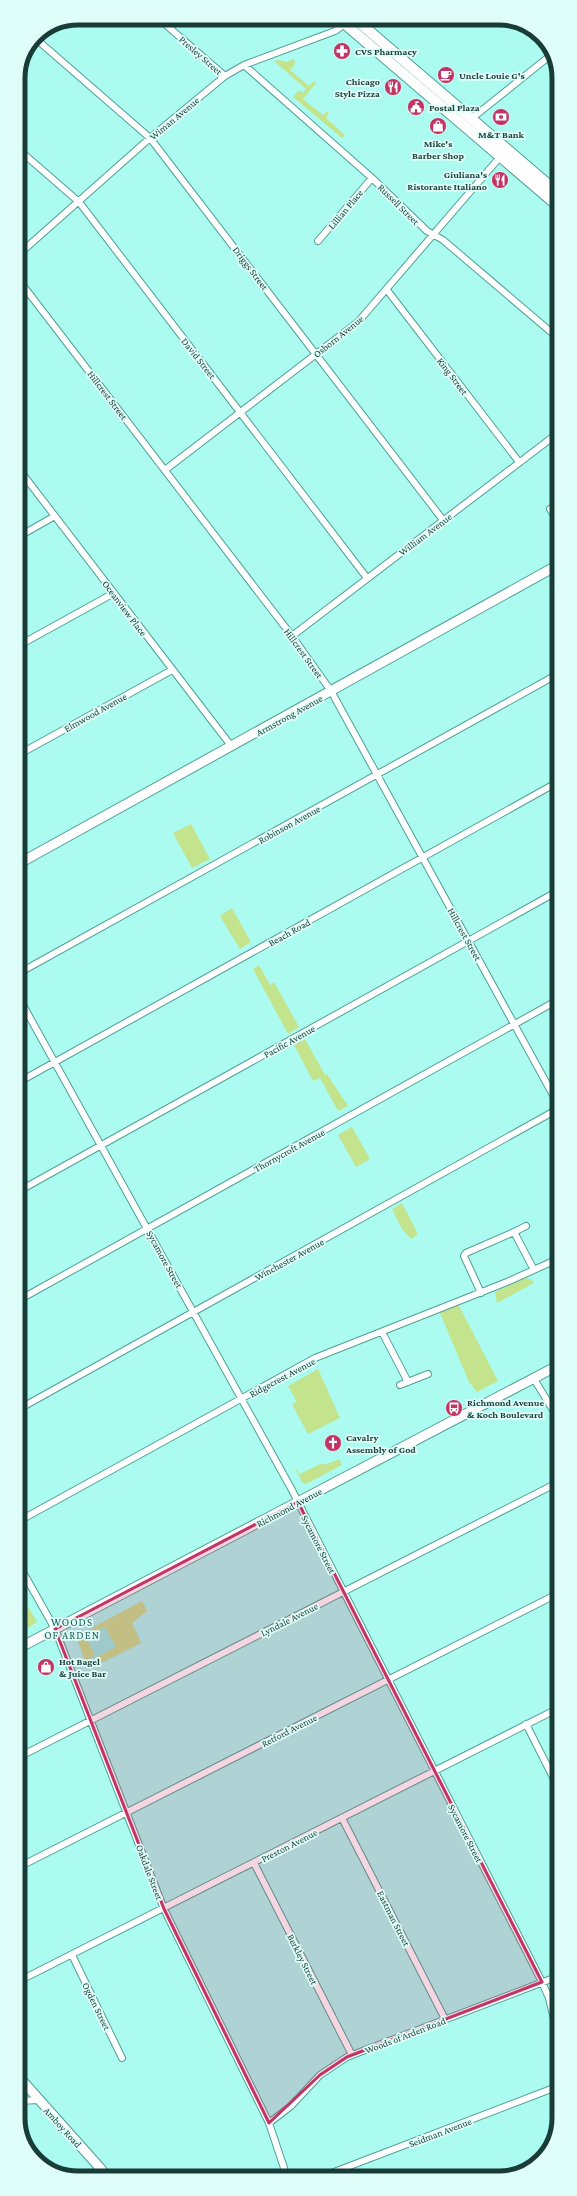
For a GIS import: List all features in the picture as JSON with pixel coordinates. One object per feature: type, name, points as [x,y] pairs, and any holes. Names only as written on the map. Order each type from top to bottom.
[{"type":"main road","points":[[347,25],[552,201]]},
{"type":"main road","points":[[362,25],[552,188]]},
{"type":"main road","name":"Armstrong Avenue","points":[[25,860],[232,747],[552,568]]},
{"type":"main road","name":"Richmond Avenue","points":[[25,1645],[552,1369]]},
{"type":"main road","name":"Amboy Road","points":[[25,2084],[102,2171]]},
{"type":"street","name":"Presley Street","points":[[166,25],[225,76]]},
{"type":"street","name":"Wiman Avenue","points":[[25,249],[150,138],[225,76],[244,65],[335,31],[339,25]]},
{"type":"street","name":"Driggs Street","points":[[39,41],[150,138],[443,520]]},
{"type":"street","points":[[471,119],[548,58]]},
{"type":"street","name":"Russell Street","points":[[244,65],[372,178],[426,231],[443,240],[552,333]]},
{"type":"street","name":"David Street","points":[[25,155],[79,202],[367,578]]},
{"type":"street","name":"Osborn Avenue","points":[[165,470],[358,322],[500,157]]},
{"type":"street","name":"Lillian Place","points":[[318,241],[372,178]]},
{"type":"street","name":"Hillcrest Street","points":[[25,288],[292,636],[331,691],[552,1093]]},
{"type":"street","name":"King Street","points":[[387,290],[519,462]]},
{"type":"street","name":"William Avenue","points":[[292,636],[552,437]]},
{"type":"street","name":"Oceanview Place","points":[[25,477],[232,747]]},
{"type":"street","points":[[25,533],[55,516]]},
{"type":"street","points":[[25,642],[114,593]]},
{"type":"street","name":"Elmwood Avenue","points":[[25,751],[172,670]]},
{"type":"street","name":"Robinson Avenue","points":[[25,969],[552,677]]},
{"type":"street","name":"Beach Road","points":[[25,1079],[552,785]]},
{"type":"street","name":"Pacific Avenue","points":[[25,1188],[552,895]]},
{"type":"street","name":"Thornycroft Avenue","points":[[25,1297],[552,1003]]},
{"type":"street","name":"Sycamore Street","points":[[25,1010],[100,1146],[148,1228],[298,1502],[542,1982],[549,1998],[552,2011]]},
{"type":"street","name":"Winchester Avenue","points":[[25,1406],[552,1112]]},
{"type":"street","points":[[481,1293],[464,1256],[466,1253],[526,1226]]},
{"type":"street","points":[[514,1232],[534,1270]]},
{"type":"street","name":"Ridgecrest Avenue","points":[[25,1519],[315,1358],[481,1293],[552,1263]]},
{"type":"street","points":[[382,1332],[408,1382]]},
{"type":"street","points":[[400,1385],[428,1374]]},
{"type":"street","points":[[534,1379],[552,1409]]},
{"type":"street","name":"Lyndale Avenue","points":[[25,1754],[552,1486]]},
{"type":"street","name":"Oakdale Street","points":[[25,1575],[56,1629],[164,1909],[269,2123],[285,2171]]},
{"type":"street","name":"Retford Avenue","points":[[25,1864],[552,1597]]},
{"type":"street","name":"Preston Avenue","points":[[25,1978],[552,1711]]},
{"type":"street","points":[[526,1724],[552,1775]]},
{"type":"street","name":"Eastman Street","points":[[342,1818],[445,2019]]},
{"type":"street","name":"Berkley Street","points":[[254,1863],[352,2055]]},
{"type":"street","name":"Ogden Street","points":[[72,1955],[122,2058]]},
{"type":"street","name":"Woods of Arden Road","points":[[269,2123],[290,2106],[320,2075],[352,2055],[552,1978]]},
{"type":"street","name":"Seidman Avenue","points":[[337,2171],[552,2089]]},
{"type":"street","points":[[25,2101],[39,2100]]},
{"type":"highlighted area","points":[[298,1502],[542,1982],[347,2057],[320,2075],[269,2123],[164,1909],[55,1629]]},
{"type":"shaded area","points":[[142,1601],[147,1611],[132,1623],[141,1643],[88,1670],[76,1636]]},
{"type":"green space","points":[[294,59],[295,64],[290,70],[309,86],[314,81],[316,83],[303,99],[323,115],[327,111],[329,112],[326,118],[345,135],[342,138],[293,97],[299,90],[303,93],[306,89],[274,61],[280,60],[286,62]]},
{"type":"green space","points":[[191,824],[210,859],[192,868],[173,833]]},
{"type":"green space","points":[[232,908],[251,942],[240,949],[220,916]]},
{"type":"green space","points":[[259,965],[270,985],[274,982],[299,1027],[288,1034],[253,969]]},
{"type":"green space","points":[[305,1039],[325,1075],[327,1074],[348,1106],[338,1111],[320,1078],[313,1081],[294,1045]]},
{"type":"green space","points":[[352,1127],[370,1159],[356,1167],[338,1135]]},
{"type":"green space","points":[[402,1203],[418,1234],[411,1239],[402,1229],[392,1209]]},
{"type":"green space","points":[[526,1278],[532,1280],[534,1283],[497,1303],[495,1292]]},
{"type":"green space","points":[[458,1304],[498,1381],[477,1392],[469,1382],[440,1313],[441,1311]]},
{"type":"green space","points":[[318,1369],[340,1418],[308,1434],[292,1404],[297,1402],[288,1386]]},
{"type":"green space","points":[[339,1459],[342,1465],[306,1484],[303,1483],[294,1467],[300,1474],[322,1463],[325,1465]]},
{"type":"green space","points":[[142,1601],[147,1611],[132,1623],[141,1643],[99,1664],[96,1657],[116,1647],[105,1627],[95,1632],[92,1628]]},
{"type":"green space","points":[[25,1602],[37,1622],[25,1630],[25,1625],[28,1623],[25,1617]]},
{"type":"green space","points":[[89,1629],[92,1634],[86,1637],[95,1656],[85,1661],[76,1636]]},
{"type":"place","name":"CVS Pharmacy","points":[[342,51]]},
{"type":"place","name":"Uncle Louie G's","points":[[446,75]]},
{"type":"place","name":"Chicago Style Pizza","points":[[393,87]]},
{"type":"place","name":"Postal Plaza","points":[[416,107]]},
{"type":"place","name":"M&T Bank","points":[[501,117]]},
{"type":"place","name":"Mike's Barber Shop","points":[[438,126]]},
{"type":"place","name":"Giuliana's Ristorante Italiano","points":[[500,180]]},
{"type":"place","name":"Richmond Avenue & Koch Boulevard","points":[[454,1408]]},
{"type":"place","name":"Cavalry Assembly of God","points":[[333,1443]]},
{"type":"place","name":"Hot Bagel & Juice Bar","points":[[46,1667]]},
{"type":"district","name":"WOODS OF ARDEN","points":[[72,1628]]}]
